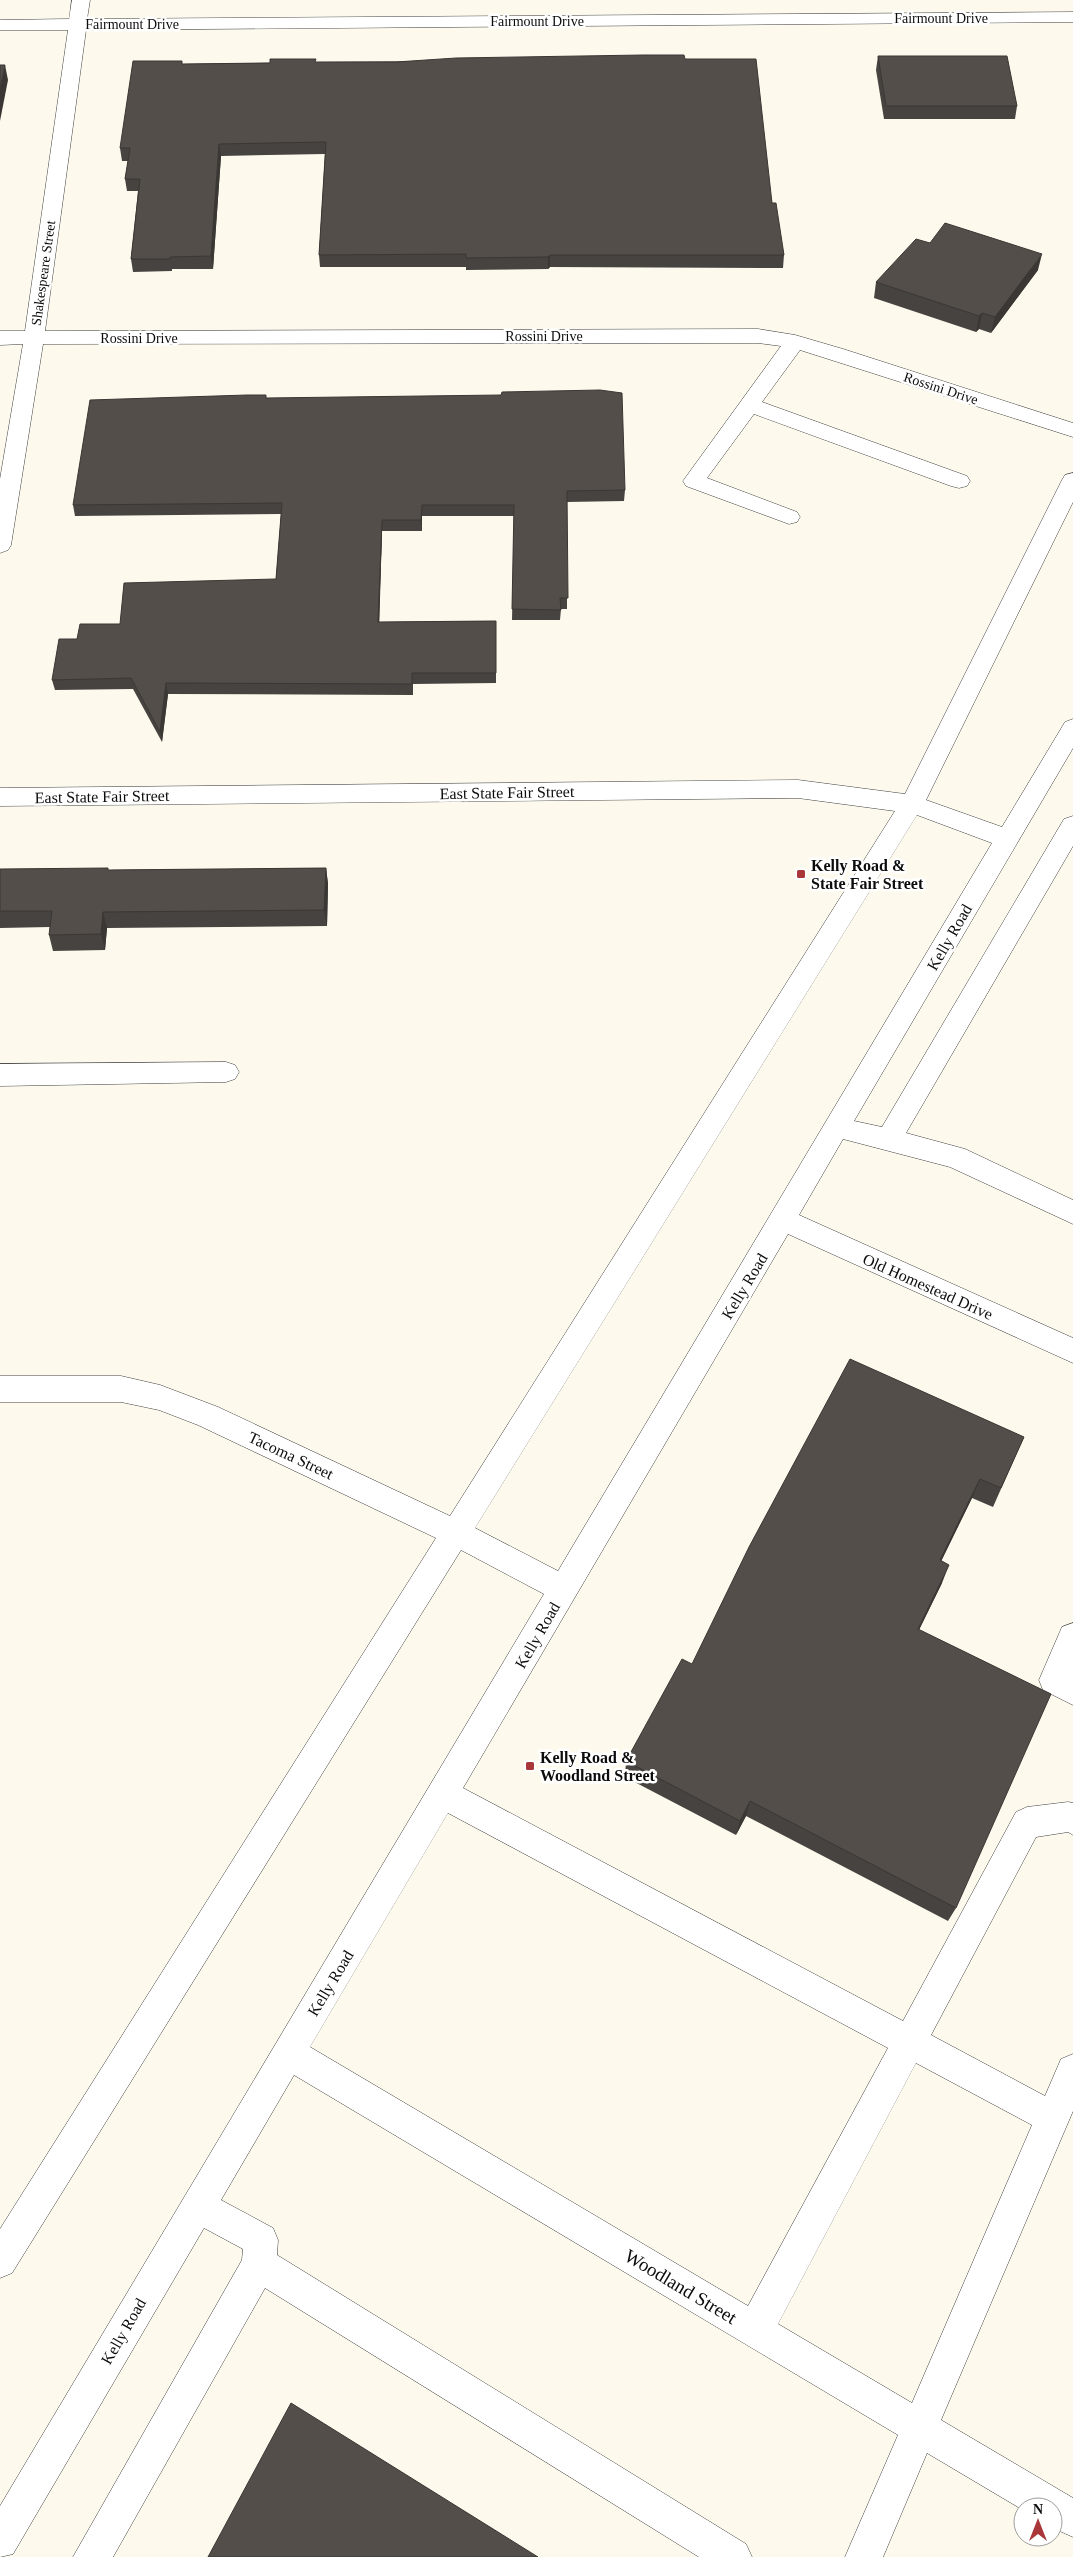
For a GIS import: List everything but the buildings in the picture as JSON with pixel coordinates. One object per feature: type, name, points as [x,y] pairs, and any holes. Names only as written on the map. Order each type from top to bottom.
[{"type":"street","name":"Shakespeare Street","points":[[0,545],[34,338],[81,0]]},
{"type":"street","name":"Fairmount Drive","points":[[0,25],[1073,17]]},
{"type":"street","name":"Rossini Drive","points":[[0,338],[758,336],[795,342],[1073,430]]},
{"type":"street","points":[[789,517],[694,481],[795,342]]},
{"type":"street","points":[[750,405],[959,480]]},
{"type":"street","points":[[0,2260],[912,804],[1073,480]]},
{"type":"street","name":"Kelly Road","points":[[0,2541],[196,2206],[443,1794],[1073,728]]},
{"type":"street","name":"East State Fair Street","points":[[0,797],[798,789],[912,804],[1007,839]]},
{"type":"street","points":[[889,1139],[1073,825]]},
{"type":"street","points":[[0,1075],[226,1072]]},
{"type":"street","points":[[837,1127],[956,1157],[1073,1213]]},
{"type":"street","name":"Old Homestead Drive","points":[[783,1220],[1073,1351]]},
{"type":"street","name":"Tacoma Street","points":[[0,1388],[113,1389],[160,1398],[208,1416],[457,1533],[564,1589]]},
{"type":"street","points":[[1073,1637],[1054,1680],[1073,1690]]},
{"type":"street","points":[[443,1794],[1053,2118]]},
{"type":"street","points":[[755,2330],[1027,1823],[1068,1817],[1073,1819]]},
{"type":"street","name":"Woodland Street","points":[[288,2053],[1073,2519]]},
{"type":"street","points":[[864,2557],[1073,2071]]},
{"type":"street","points":[[92,2557],[259,2264],[261,2240],[196,2206]]},
{"type":"street","points":[[259,2264],[733,2557]]},
{"type":"place","name":"Kelly Road & State Fair Street","points":[[801,874]]},
{"type":"place","name":"Kelly Road & Woodland Street","points":[[530,1766]]}]
